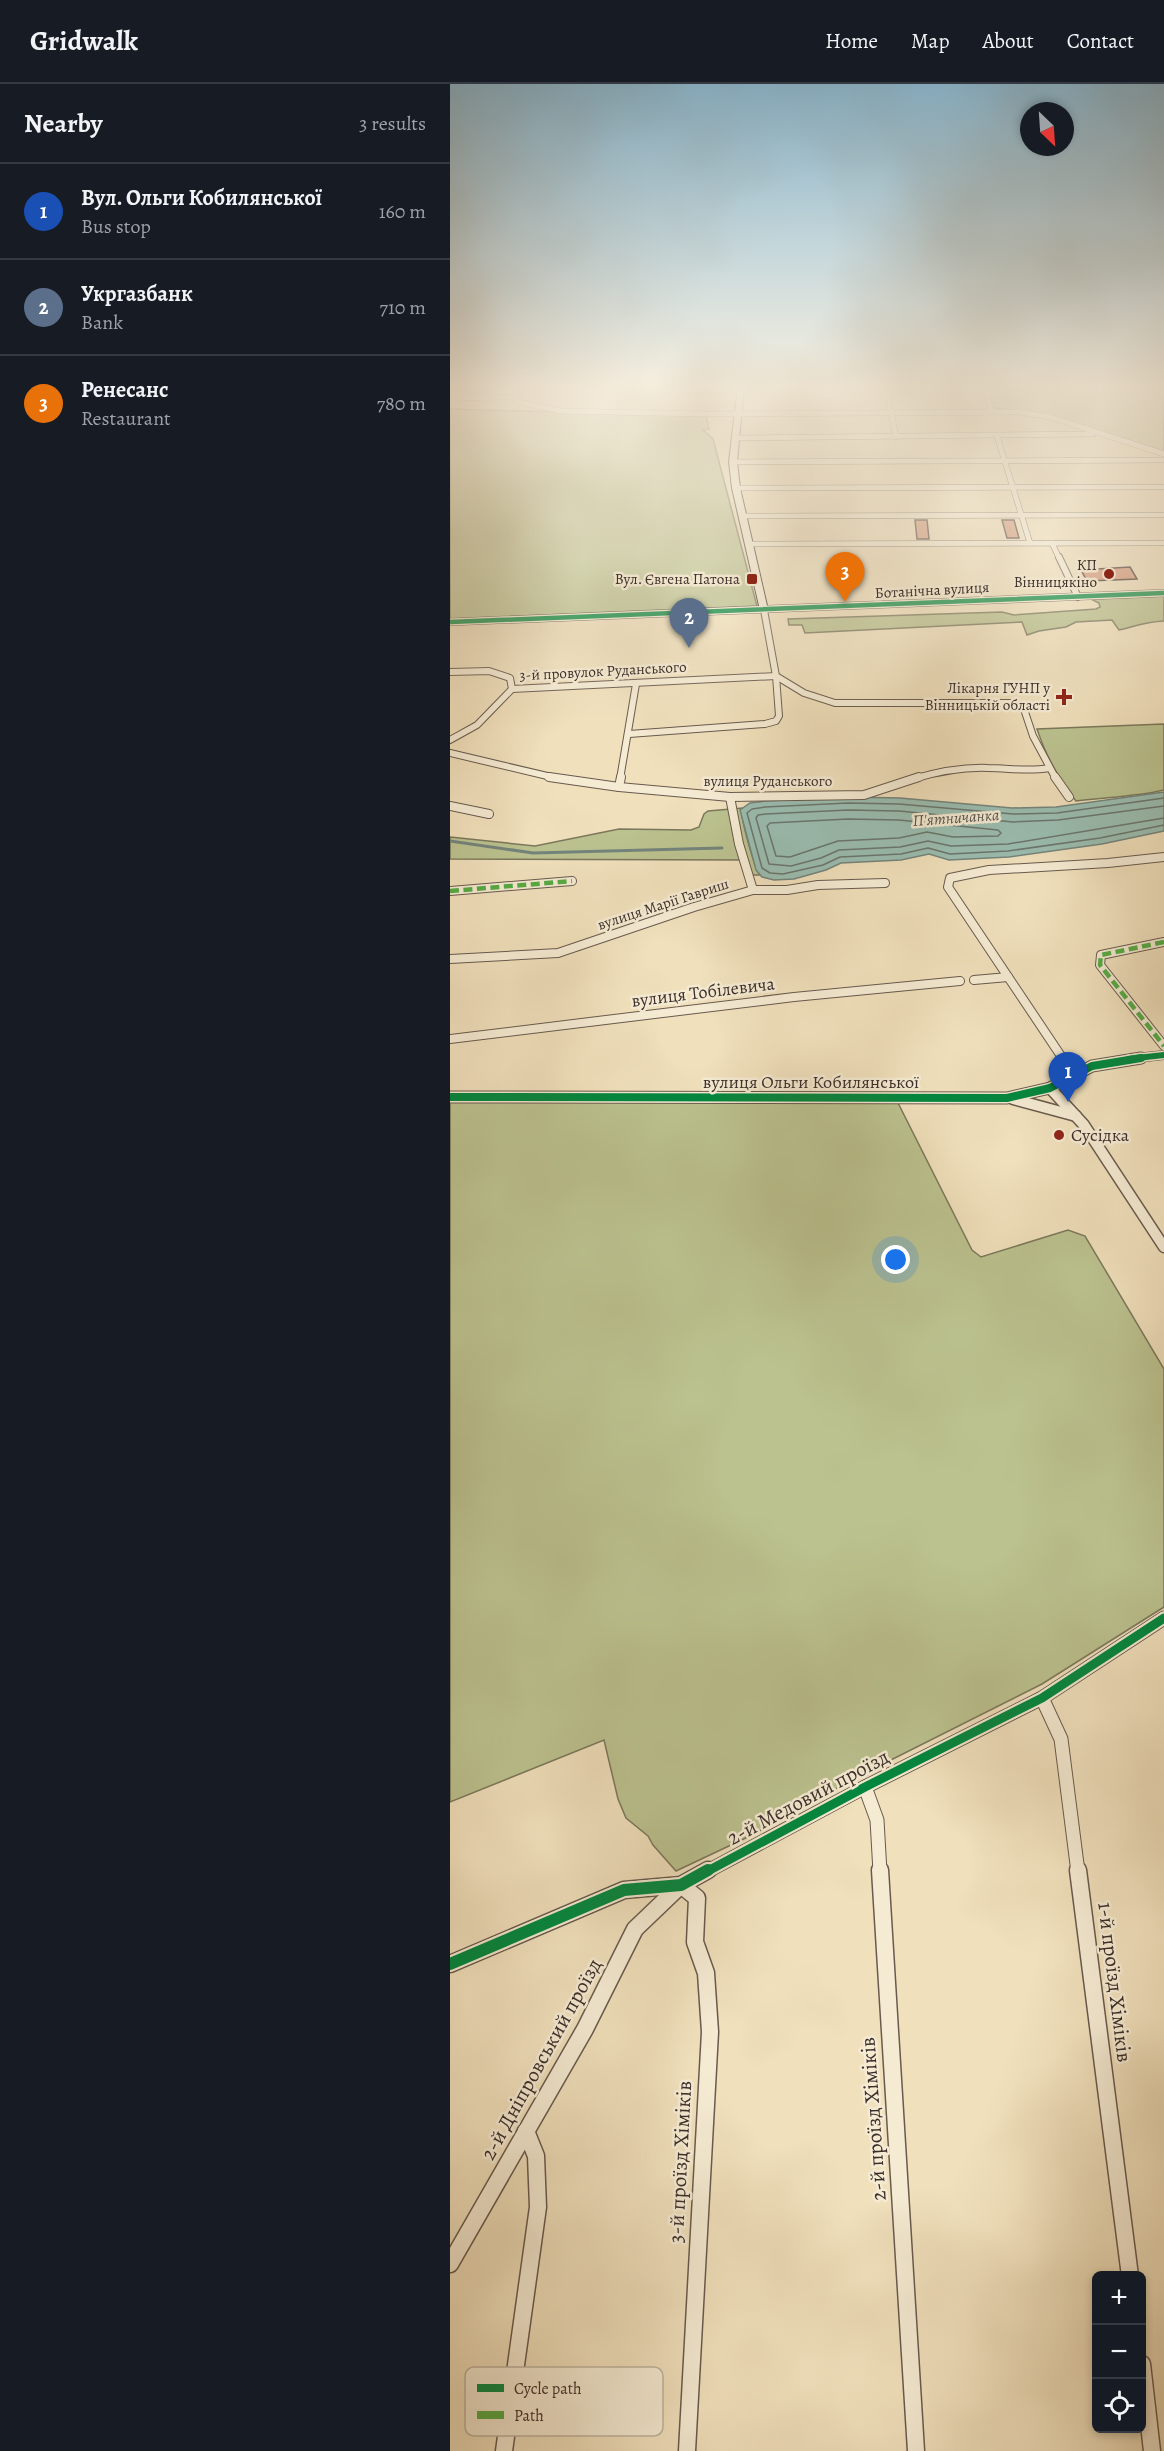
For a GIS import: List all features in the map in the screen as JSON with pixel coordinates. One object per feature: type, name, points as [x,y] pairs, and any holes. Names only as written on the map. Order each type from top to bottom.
[{"type":"street","points":[[629,734],[772,723],[779,716],[776,676],[764,610],[738,495]]},
{"type":"street","points":[[1015,495],[1030,543]]},
{"type":"street","points":[[743,516],[1164,515]]},
{"type":"street","points":[[1052,543],[1078,597]]},
{"type":"street","points":[[749,544],[1164,543]]},
{"type":"street","name":"Ботанічна вулиця","points":[[450,622],[1164,593]]},
{"type":"street","points":[[450,672],[494,670],[510,678],[512,689]]},
{"type":"street","points":[[776,676],[791,688],[812,698],[835,703],[1010,703],[1020,705],[1024,709],[1033,736],[1049,768],[1070,797]]},
{"type":"street","name":"3-й провулок Руданського","points":[[450,740],[477,725],[512,689],[776,676]]},
{"type":"street","points":[[619,787],[636,684]]},
{"type":"street","name":"вулиця Руданського","points":[[450,753],[541,776],[619,787],[730,797],[864,795],[879,792],[909,780],[947,771],[993,767],[1024,772],[1049,768]]},
{"type":"street","points":[[730,797],[739,844],[753,890]]},
{"type":"street","points":[[450,806],[489,814]]},
{"type":"street","points":[[1073,1075],[948,887],[950,878],[982,870],[1062,864],[1125,863],[1164,857]]},
{"type":"street","points":[[450,891],[572,881]]},
{"type":"street","name":"вулиця Марії Гавриш","points":[[450,959],[558,953],[694,907],[753,890],[787,890],[818,885],[885,883]]},
{"type":"street","points":[[1164,942],[1101,955],[1100,965],[1164,1046]]},
{"type":"street","points":[[974,980],[1008,977]]},
{"type":"street","name":"вулиця Тобілевича","points":[[450,1039],[790,998],[960,981]]},
{"type":"street","name":"вулиця Ольги Кобилянської","points":[[450,1096],[1007,1098],[1050,1088],[1073,1075],[1113,1061],[1164,1055]]},
{"type":"street","points":[[1050,1088],[1077,1117],[1164,1247]]},
{"type":"street","points":[[1007,1098],[1077,1117]]},
{"type":"street","name":"2-й Медовий проїзд","points":[[450,1964],[624,1890],[681,1885],[865,1787],[1042,1698],[1164,1618]]},
{"type":"street","name":"1-й проїзд Хіміків","points":[[1042,1698],[1061,1739],[1129,2271]]},
{"type":"street","name":"2-й проїзд Хіміків","points":[[865,1787],[877,1820],[916,2451]]},
{"type":"street","name":"2-й Дніпровський проїзд","points":[[450,2264],[585,2028],[635,1929],[681,1885]]},
{"type":"street","name":"3-й проїзд Хіміків","points":[[681,1885],[697,1898],[695,1942],[706,1973],[710,2032],[687,2451]]},
{"type":"street","points":[[516,2367],[538,2207],[536,2156],[526,2131]]},
{"type":"street","points":[[1144,2379],[1152,2451]]},
{"type":"street","points":[[504,2451],[506,2436]]},
{"type":"green space","points":[[450,495],[728,495],[757,606],[450,619]]},
{"type":"green space","points":[[1164,596],[1164,621],[1119,630],[1112,620],[1076,622],[1066,627],[1027,635],[1022,622],[805,633],[802,625],[789,625],[788,619],[1002,612],[1014,615],[1100,607],[1099,603],[1091,599]]},
{"type":"green space","points":[[1164,724],[1164,790],[1131,796],[1076,801],[1053,767],[1037,729]]},
{"type":"green space","points":[[742,808],[748,842],[760,875],[748,875],[743,860],[450,859],[450,837],[535,846],[619,829],[691,830],[699,827],[704,814],[708,811]]},
{"type":"green space","points":[[450,1097],[895,1097],[972,1250],[981,1257],[1068,1230],[1085,1236],[1164,1369],[1164,1607],[1042,1684],[861,1775],[750,1836],[676,1871],[648,1836],[626,1818],[618,1799],[604,1740],[450,1802]]},
{"type":"water","points":[[1164,792],[1164,831],[1102,844],[1009,857],[949,860],[929,854],[901,860],[841,863],[794,879],[774,880],[762,877],[756,870],[740,810],[750,803],[765,801],[848,797],[900,798],[1012,808],[1056,807]]},
{"type":"building","points":[[915,520],[927,520],[929,539],[917,539]]},
{"type":"building","points":[[1002,520],[1014,520],[1019,538],[1007,538]]},
{"type":"building","name":"КП Вінницякіно","points":[[1130,567],[1137,579],[1087,581],[1081,570]]},
{"type":"waterway","name":"П'ятничанка","points":[[450,841],[533,853],[722,848]]},
{"type":"marked path","points":[[450,891],[572,881]]},
{"type":"marked path","points":[[1164,942],[1101,955],[1100,965],[1164,1046]]},
{"type":"cycle path","points":[[450,622],[1164,593]]},
{"type":"cycle path","points":[[450,1097],[1007,1098],[1050,1088],[1092,1066],[1164,1055]]},
{"type":"cycle path","points":[[450,1964],[624,1890],[681,1885],[865,1787],[1042,1698],[1164,1618]]},
{"type":"place","name":"КП Вінницякіно","points":[[1109,574]]},
{"type":"place","name":"Вул. Євгена Патона","points":[[752,579]]},
{"type":"place","name":"Ренесанс","points":[[845,602]]},
{"type":"place","name":"Укргазбанк","points":[[689,648]]},
{"type":"place","name":"Лікарня ГУНП у Вінницькій області","points":[[1064,697]]},
{"type":"place","name":"Вул. Ольги Кобилянської","points":[[1068,1102]]},
{"type":"place","name":"Сусідка","points":[[1059,1135]]}]
